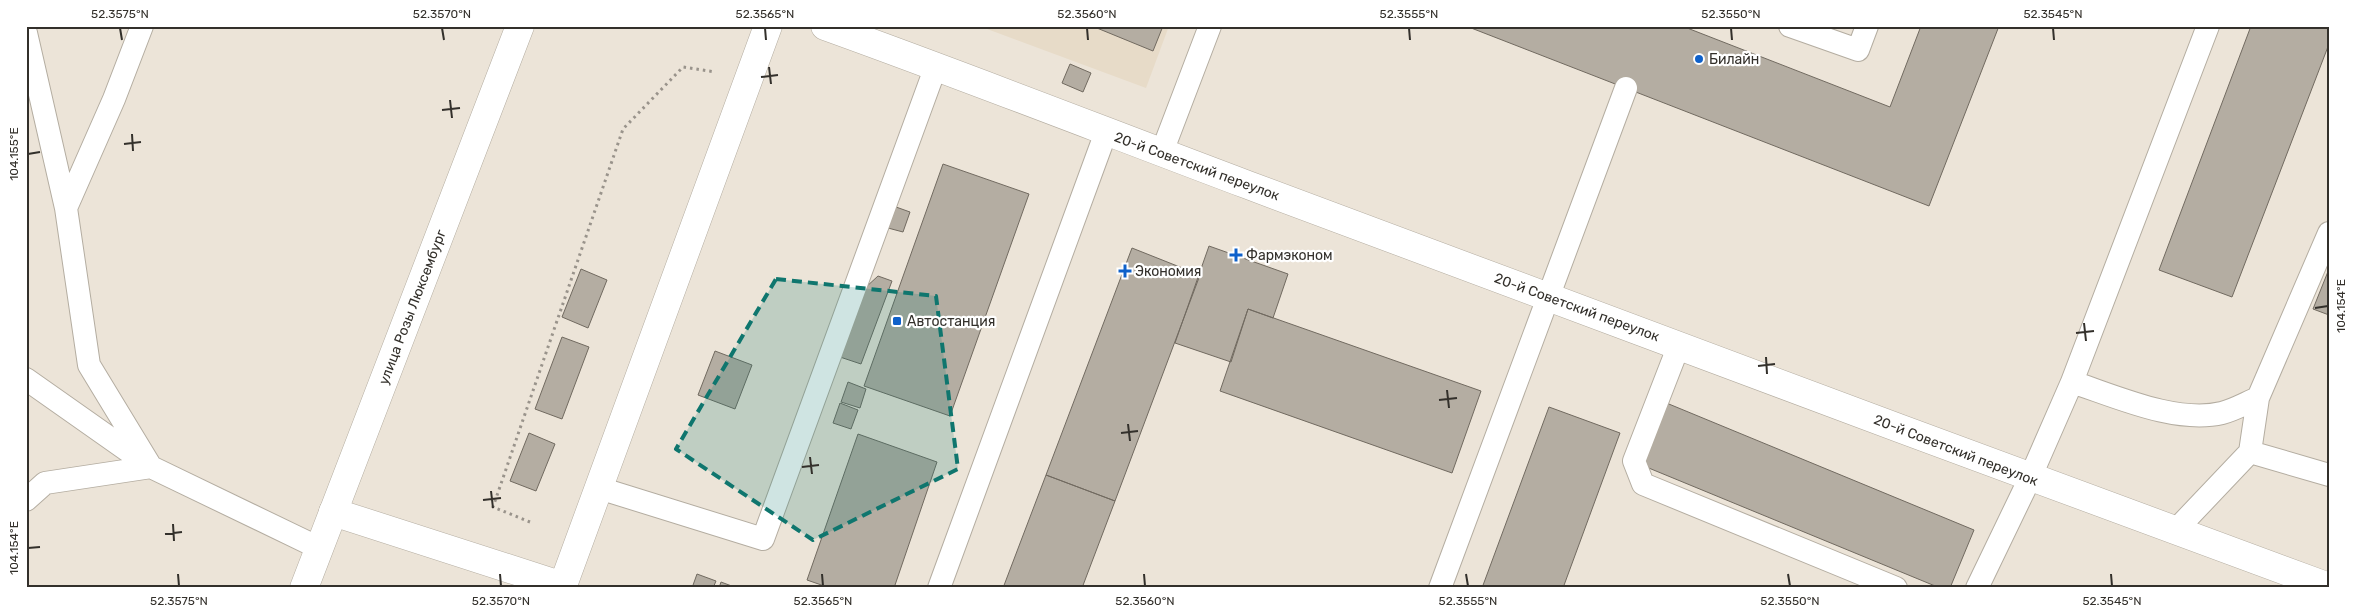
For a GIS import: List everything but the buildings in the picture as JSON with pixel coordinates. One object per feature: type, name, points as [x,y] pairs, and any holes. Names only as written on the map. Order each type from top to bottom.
[{"type":"street","name":"улица Розы Люксембург","points":[[304,588],[520,26]]},
{"type":"street","points":[[333,512],[563,587],[768,26]]},
{"type":"street","name":"20-й Советский переулок","points":[[825,26],[936,66],[1106,132],[2030,478],[2329,587]]},
{"type":"lane","points":[[66,208],[114,99],[142,26]]},
{"type":"lane","points":[[1162,152],[1210,26]]},
{"type":"lane","points":[[1790,26],[1858,50],[1867,26]]},
{"type":"lane","points":[[1977,588],[2030,478],[2072,382],[2208,26]]},
{"type":"lane","points":[[26,33],[66,208],[89,365],[151,467]]},
{"type":"lane","points":[[599,488],[763,539],[936,66]]},
{"type":"lane","points":[[1440,588],[1626,88]]},
{"type":"lane","points":[[939,588],[1106,132]]},
{"type":"lane","points":[[2175,531],[2250,452],[2258,398],[2329,233]]},
{"type":"lane","points":[[1679,345],[1634,461],[1643,484],[1896,588]]},
{"type":"lane","points":[[26,379],[151,467],[319,548]]},
{"type":"lane","points":[[2072,382],[2168,412],[2194,415],[2222,413],[2258,398]]},
{"type":"lane","points":[[2250,452],[2329,475]]},
{"type":"lane","points":[[26,500],[45,483],[151,467]]},
{"type":"path","points":[[530,522],[493,507],[623,129],[683,67],[721,73]]},
{"type":"highlighted area","points":[[776,279],[936,296],[958,469],[813,540],[676,449]]},
{"type":"shaded area","points":[[979,26],[1169,26],[1146,88]]},
{"type":"place","name":"Билайн","points":[[1699,59]]},
{"type":"place","name":"Фармэконом","points":[[1236,255]]},
{"type":"place","name":"Экономия","points":[[1125,271]]},
{"type":"place","name":"Автостанция","points":[[897,321]]}]
